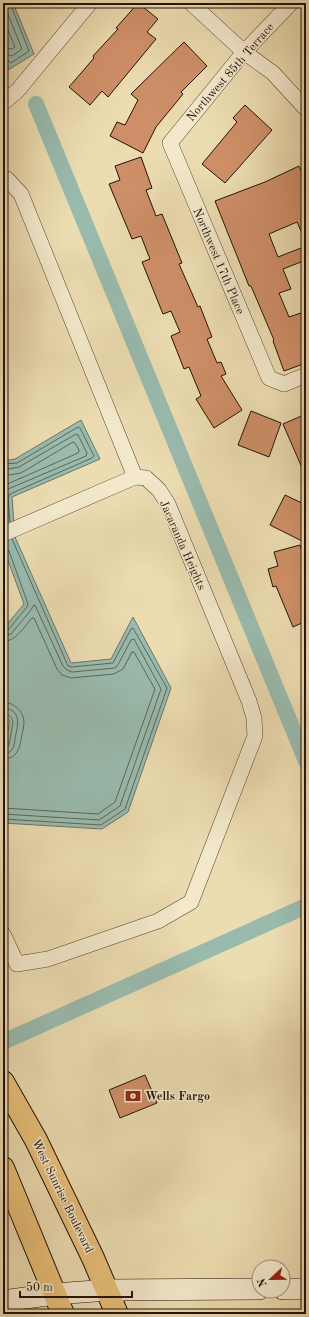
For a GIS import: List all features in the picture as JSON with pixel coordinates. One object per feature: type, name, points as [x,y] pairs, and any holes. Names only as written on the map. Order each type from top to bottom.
[{"type":"highway","name":"West Sunrise Boulevard","points":[[5,1084],[36,1140],[108,1290],[117,1314]]},
{"type":"highway","points":[[3,1168],[59,1304]]},
{"type":"main road","points":[[3,1301],[59,1304],[108,1290],[251,1289]]},
{"type":"main road","points":[[291,1289],[306,1289]]},
{"type":"street","points":[[3,103],[18,90],[90,3]]},
{"type":"street","points":[[191,3],[244,52],[273,72],[306,109]]},
{"type":"street","name":"Northwest 85th Terrace","points":[[170,143],[244,52],[291,3]]},
{"type":"street","name":"Northwest 17th Place","points":[[170,143],[269,378],[284,384],[306,375]]},
{"type":"street","points":[[3,178],[21,194],[135,477],[3,534]]},
{"type":"street","name":"Jacaranda Heights","points":[[3,934],[17,964],[48,959],[158,921],[191,902],[255,736],[254,718],[249,701],[168,504],[159,490],[146,478],[135,477]]},
{"type":"water","points":[[3,3],[13,3],[34,54],[8,70],[3,58]]},
{"type":"water","points":[[81,420],[100,459],[12,497],[15,537],[71,663],[111,659],[133,617],[171,688],[128,812],[102,829],[3,823],[3,753],[10,721],[3,716],[3,629],[24,604],[3,547],[3,461],[15,459]]},
{"type":"building","points":[[138,3],[158,19],[147,32],[156,39],[108,97],[102,91],[90,105],[69,87]]},
{"type":"building","points":[[184,42],[207,66],[181,92],[183,94],[156,127],[143,153],[110,136],[117,122],[125,125],[138,100],[131,94]]},
{"type":"building","points":[[245,105],[272,130],[225,183],[202,164],[237,122],[233,118]]},
{"type":"building","points":[[141,157],[152,188],[146,190],[156,216],[162,214],[182,263],[179,264],[198,307],[200,306],[212,337],[207,339],[217,363],[221,362],[226,374],[221,376],[242,410],[214,428],[196,399],[201,396],[189,367],[184,369],[171,336],[180,332],[171,311],[163,314],[142,262],[150,259],[141,236],[132,239],[109,184],[120,180],[115,166]]},
{"type":"building","points":[[299,166],[306,182],[306,242],[297,222],[269,234],[278,257],[306,246],[306,260],[283,269],[291,289],[279,293],[289,317],[301,313],[306,325],[306,363],[284,371],[273,341],[274,340],[251,286],[249,286],[215,201],[265,182]]},
{"type":"building","points":[[251,411],[281,423],[269,457],[238,445]]},
{"type":"building","points":[[306,414],[306,477],[283,424]]},
{"type":"building","points":[[285,495],[306,505],[306,543],[270,525]]},
{"type":"building","points":[[300,545],[306,564],[306,621],[293,627],[276,586],[273,587],[268,569],[278,566],[274,552]]},
{"type":"building","name":"Wells Fargo","points":[[145,1075],[157,1103],[120,1118],[109,1090]]},
{"type":"waterway","points":[[36,104],[306,761]]},
{"type":"waterway","points":[[3,1042],[306,906]]},
{"type":"place","name":"Wells Fargo","points":[[133,1096]]}]
